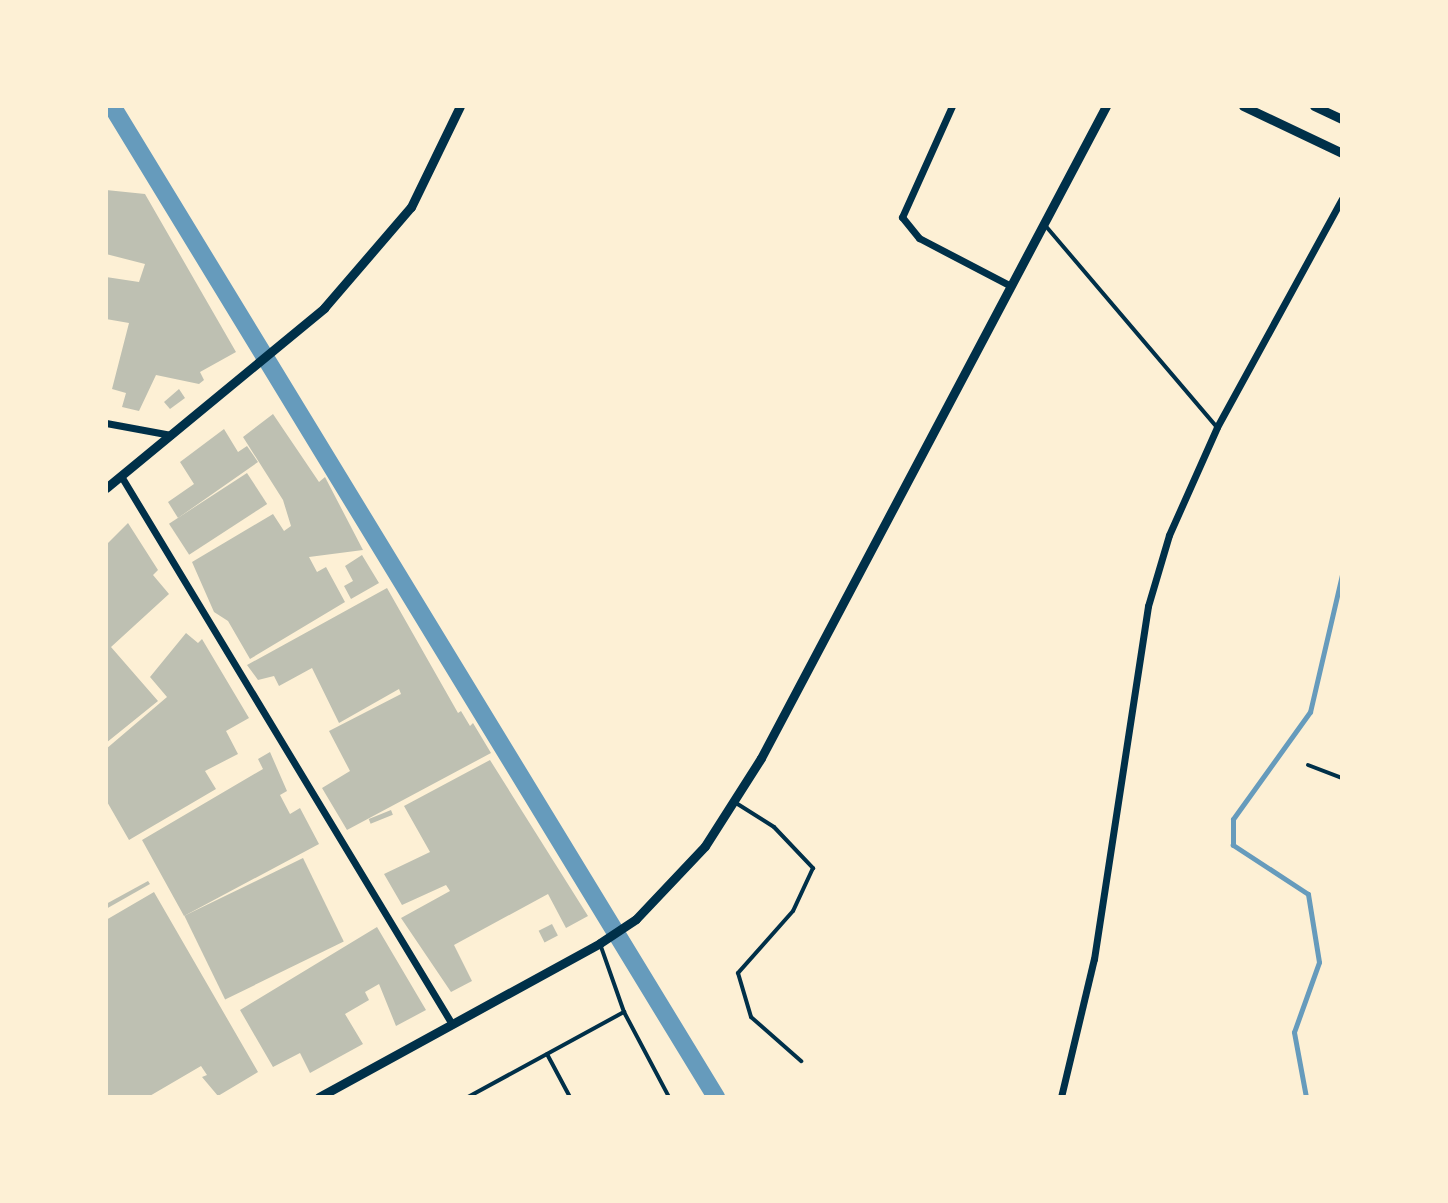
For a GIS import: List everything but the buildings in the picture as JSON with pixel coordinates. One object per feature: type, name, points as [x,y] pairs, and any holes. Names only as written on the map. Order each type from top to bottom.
[{"type":"street","points":[[106,488],[324,308],[411,207],[460,106]]},
{"type":"street","points":[[952,106],[902,217],[919,238],[1011,286]]},
{"type":"street","points":[[319,1097],[603,941],[636,919],[705,846],[734,801],[1106,106]]},
{"type":"street","points":[[1243,106],[1342,153]]},
{"type":"street","points":[[1314,106],[1342,119]]},
{"type":"street","points":[[1061,1097],[1094,959],[1148,606],[1169,535],[1217,427],[1342,199]]},
{"type":"street","points":[[106,423],[171,435]]},
{"type":"street","points":[[121,476],[452,1024]]},
{"type":"lane","points":[[1043,222],[1217,427]]},
{"type":"lane","points":[[1308,765],[1342,778]]},
{"type":"lane","points":[[734,801],[774,827],[813,868],[793,911],[738,973],[751,1017],[801,1061]]},
{"type":"lane","points":[[603,941],[624,1012],[669,1097]]},
{"type":"lane","points":[[471,1096],[624,1012]]},
{"type":"lane","points":[[547,1054],[570,1097]]},
{"type":"waterway","points":[[112,106],[716,1097]]},
{"type":"waterway","points":[[1306,1097],[1294,1032],[1319,962],[1308,894],[1233,845],[1233,819],[1310,712],[1342,574]]}]
